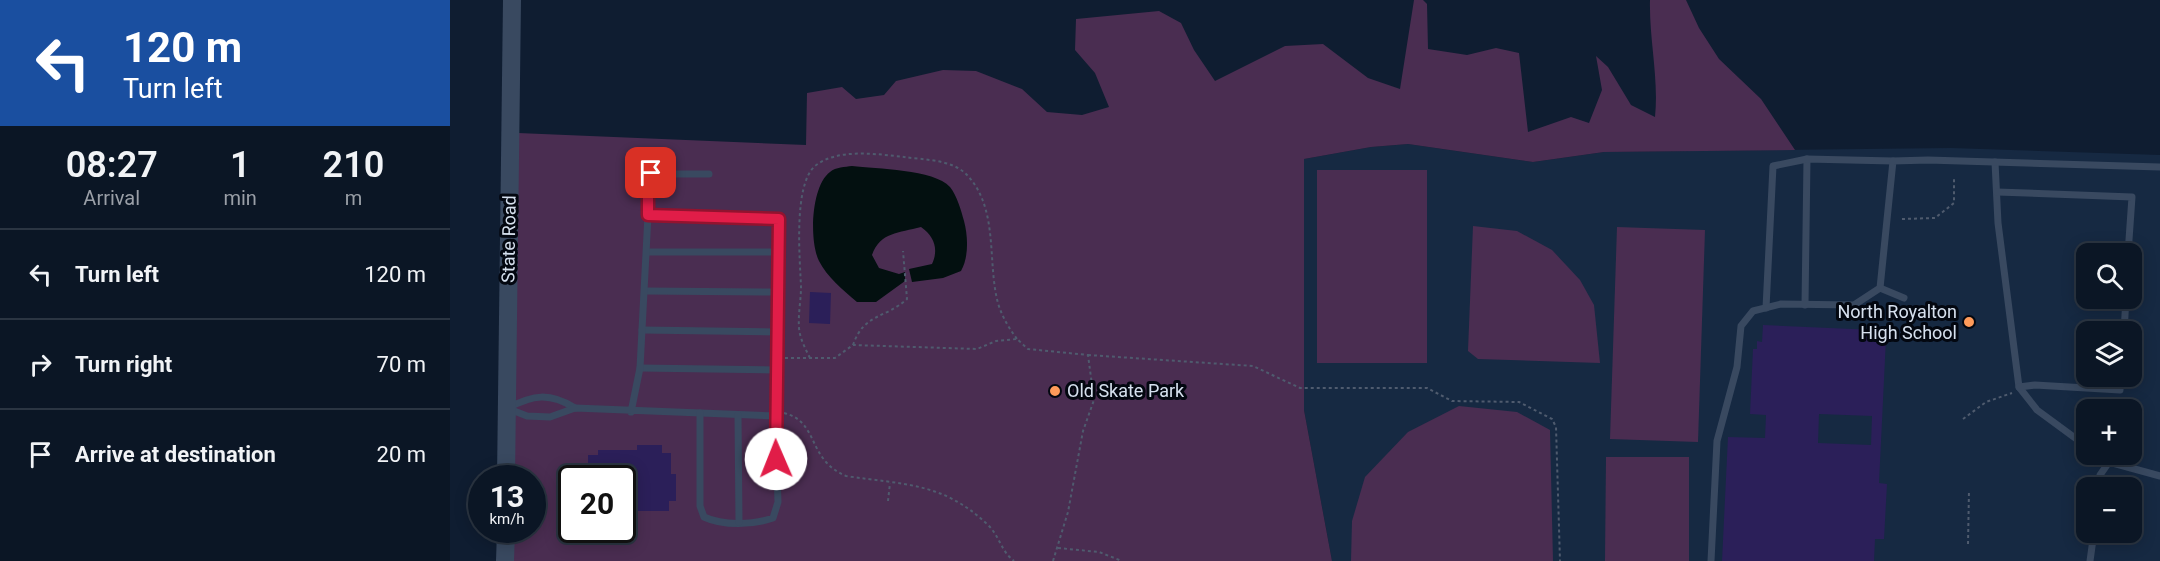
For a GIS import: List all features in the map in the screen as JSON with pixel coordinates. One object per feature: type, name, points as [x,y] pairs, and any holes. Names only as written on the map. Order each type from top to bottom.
[{"type":"main road","name":"State Road","points":[[506,465],[512,0]]},
{"type":"main road","points":[[505,561],[506,543]]},
{"type":"lane","points":[[1805,305],[1807,159]]},
{"type":"lane","points":[[1766,308],[1773,166],[1807,159],[2160,167]]},
{"type":"lane","points":[[1880,288],[1893,161]]},
{"type":"lane","points":[[1995,162],[2019,387],[2037,410],[2076,439]]},
{"type":"lane","points":[[631,412],[640,368],[649,174],[709,174]]},
{"type":"lane","points":[[1997,192],[2132,197],[2129,243]]},
{"type":"lane","points":[[648,215],[777,218],[780,222],[775,416],[777,502],[773,518],[760,522],[714,522],[704,517],[700,506],[700,413]]},
{"type":"lane","points":[[647,252],[779,252]]},
{"type":"lane","points":[[1711,561],[1717,441],[1737,367],[1741,326],[1753,311],[1781,304],[1854,305],[1880,288]]},
{"type":"lane","points":[[1880,288],[1904,298]]},
{"type":"lane","points":[[645,291],[778,292]]},
{"type":"lane","points":[[642,330],[777,332]]},
{"type":"lane","points":[[640,368],[776,370]]},
{"type":"lane","points":[[2019,387],[2035,385],[2120,390],[2120,387]]},
{"type":"lane","points":[[507,408],[530,397],[559,398],[575,408]]},
{"type":"lane","points":[[507,408],[527,416],[550,417],[575,408],[775,416]]},
{"type":"lane","points":[[738,414],[739,522]]},
{"type":"lane","points":[[2120,465],[2160,476]]},
{"type":"lane","points":[[2090,561],[2092,543]]},
{"type":"path","points":[[810,358],[799,328],[801,289],[798,229],[805,188],[813,168],[830,157],[875,154],[946,162],[967,175],[980,195],[987,216],[998,303],[1007,325],[1028,349],[1253,366],[1300,388],[1427,388],[1452,401],[1519,402],[1552,418],[1556,427],[1560,561]]},
{"type":"path","points":[[1902,219],[1935,218],[1954,202],[1954,177]]},
{"type":"path","points":[[777,358],[836,358],[853,345],[859,329],[881,314],[897,308],[907,299],[903,251]]},
{"type":"path","points":[[853,345],[977,349],[996,341],[1017,339]]},
{"type":"path","points":[[1053,561],[1075,480],[1077,452],[1094,400],[1088,355]]},
{"type":"path","points":[[1963,419],[1986,402],[2012,393]]},
{"type":"path","points":[[775,416],[782,413],[800,419],[812,436],[820,457],[837,472],[934,489],[968,506],[994,531],[1004,552],[1014,561]]},
{"type":"path","points":[[888,501],[890,483]]},
{"type":"path","points":[[1968,544],[1970,490]]},
{"type":"path","points":[[1058,548],[1099,552],[1122,561]]},
{"type":"shaded area","points":[[1414,0],[1423,0],[1427,4],[1428,49],[1467,55],[1496,48],[1519,53],[1528,132],[1571,117],[1589,123],[1602,90],[1596,56],[1608,67],[1631,105],[1655,117],[1656,88],[1650,0],[1686,0],[1699,28],[1719,59],[1761,99],[1795,150],[1604,152],[1533,162],[1408,144],[1371,147],[1304,159],[1304,410],[1332,561],[513,561],[513,543],[546,543],[546,465],[514,465],[518,133],[806,145],[807,93],[842,87],[856,99],[884,95],[896,81],[943,70],[976,71],[1022,89],[1047,112],[1082,115],[1109,107],[1095,73],[1075,50],[1076,19],[1159,11],[1181,23],[1194,50],[1215,81],[1285,46],[1323,44],[1368,78],[1400,89]]},
{"type":"shaded area","points":[[1408,144],[1533,162],[1604,152],[1951,148],[2160,155],[2160,561],[1332,561],[1304,410],[1304,159],[1371,147]]},
{"type":"shaded area","points":[[852,166],[918,173],[942,181],[950,187],[958,203],[966,233],[967,253],[961,271],[943,278],[912,282],[909,269],[932,264],[935,253],[932,239],[921,227],[891,235],[875,247],[872,255],[879,268],[899,274],[905,272],[905,281],[876,302],[857,302],[836,283],[822,267],[816,252],[814,214],[819,189],[824,179],[835,169]]},
{"type":"shaded area","points":[[1317,170],[1427,170],[1427,363],[1317,363]]},
{"type":"shaded area","points":[[1473,226],[1517,231],[1552,250],[1580,280],[1594,305],[1600,363],[1478,359],[1468,351]]},
{"type":"shaded area","points":[[1617,227],[1705,230],[1698,442],[1610,439]]},
{"type":"shaded area","points":[[1459,406],[1517,412],[1550,430],[1553,561],[1351,561],[1352,521],[1365,477],[1408,432]]},
{"type":"shaded area","points":[[1606,457],[1689,457],[1689,561],[1605,561]]},
{"type":"building","points":[[810,292],[831,293],[830,324],[809,323]]},
{"type":"building","points":[[1763,325],[1875,330],[1874,338],[1886,338],[1879,483],[1887,484],[1884,539],[1875,539],[1874,561],[1722,561],[1728,437],[1765,438],[1766,415],[1750,414],[1753,349],[1757,349],[1757,341],[1762,342]],"holes":[[[1819,414],[1872,416],[1871,445],[1818,443]]]},
{"type":"building","points":[[637,445],[662,445],[662,453],[671,453],[671,474],[676,474],[676,501],[669,501],[669,511],[636,511],[636,465],[588,465],[588,455],[598,455],[598,450],[637,450]]},
{"type":"place","name":"North Royalton High School","points":[[1969,322]]},
{"type":"place","name":"Old Skate Park","points":[[1055,391]]},
{"type":"route","points":[[651,173],[648,176],[648,215],[779,219],[776,459]]}]
